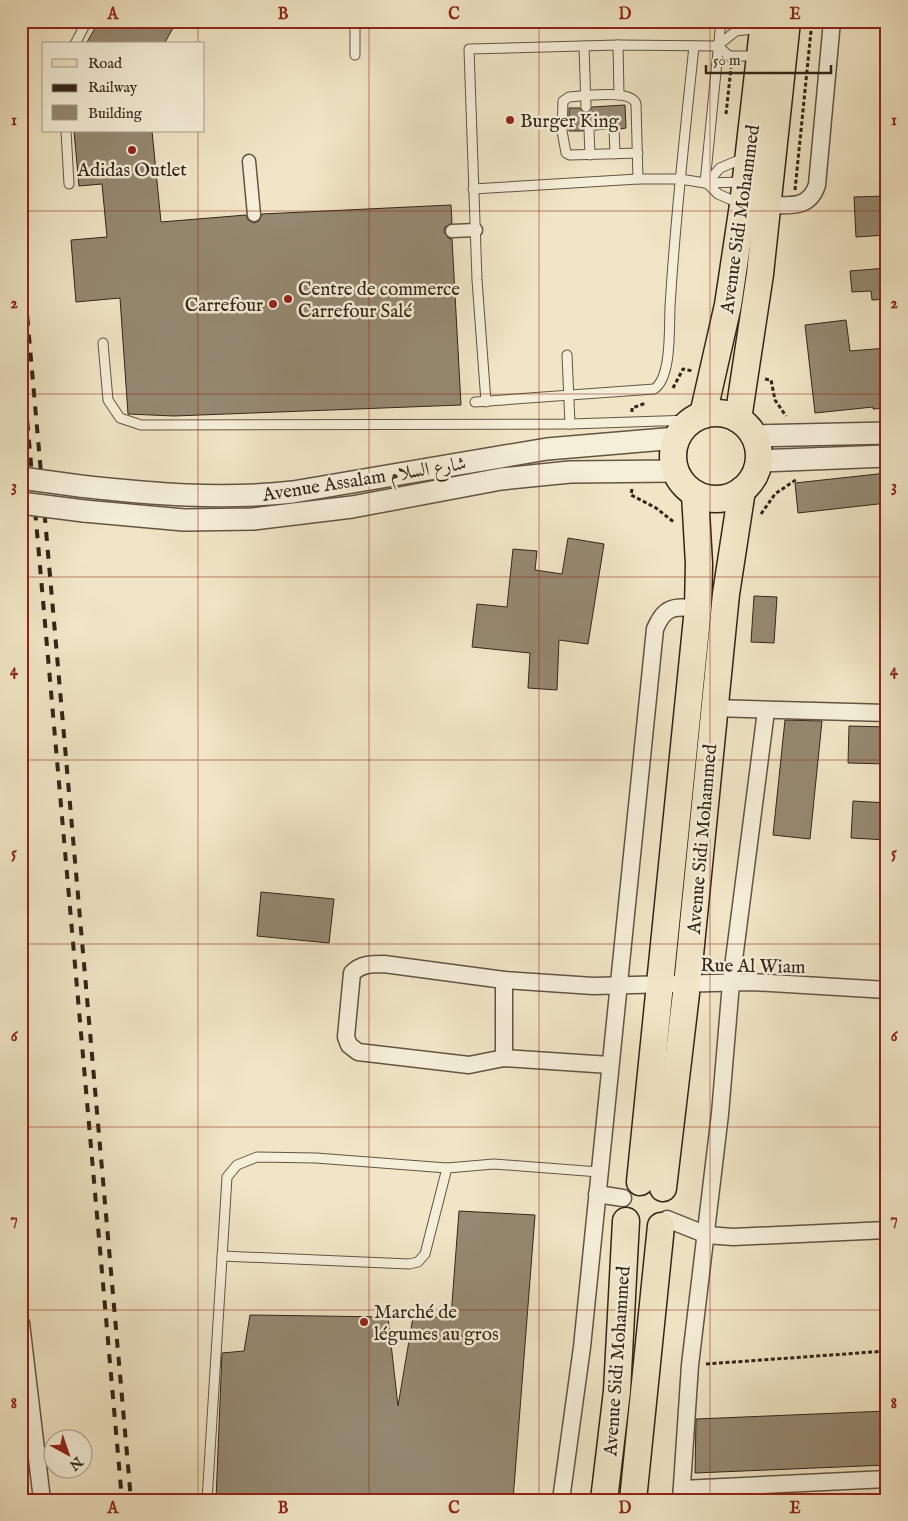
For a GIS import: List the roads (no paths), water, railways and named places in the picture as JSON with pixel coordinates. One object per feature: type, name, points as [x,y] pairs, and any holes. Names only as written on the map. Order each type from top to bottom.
[{"type":"main road","name":"Avenue Sidi Mohammed","points":[[750,438],[745,378],[760,274],[748,156],[761,56],[772,23]]},
{"type":"main road","name":"Avenue Sidi Mohammed","points":[[691,424],[728,305],[752,197],[772,23]]},
{"type":"main road","points":[[721,413],[750,438],[752,479],[742,490],[719,499],[709,499],[696,494],[682,483],[675,471],[673,452],[691,424],[721,413]]},
{"type":"main road","name":"Avenue Sidi Mohammed","points":[[638,1198],[687,984],[713,708],[726,594],[742,490]]},
{"type":"main road","name":"Avenue Sidi Mohammed","points":[[604,1500],[638,1198],[698,608],[699,564],[696,494]]},
{"type":"main road","name":"Avenue Sidi Mohammed","points":[[633,1500],[664,1223],[670,1211],[669,1199],[638,1198]]},
{"type":"main road","points":[[638,1198],[636,1230],[649,1231],[664,1223]]},
{"type":"street","name":"Avenue Sidi Mohammed","points":[[752,197],[793,206],[813,198],[817,185],[832,21]]},
{"type":"street","points":[[249,161],[254,215]]},
{"type":"street","points":[[452,232],[476,230]]},
{"type":"street","name":"Avenue Assalam شارع السلام","points":[[21,478],[151,494],[257,496],[293,492],[691,424]]},
{"type":"street","points":[[750,438],[887,433]]},
{"type":"street","points":[[750,438],[818,460],[887,456]]},
{"type":"street","name":"Avenue Assalam شارع السلام","points":[[21,503],[184,520],[253,519],[352,507],[502,479],[570,472],[675,471]]},
{"type":"street","points":[[561,1500],[582,1347],[655,629],[665,611],[674,607],[698,608]]},
{"type":"street","points":[[713,708],[887,713]]},
{"type":"street","points":[[766,711],[731,983],[708,1235],[690,1365],[681,1494],[887,1479]]},
{"type":"street","name":"Rue Al Wiam","points":[[610,1065],[504,1058],[469,1065],[372,1055],[352,1048],[346,1038],[352,973],[361,966],[384,964],[504,980],[619,986],[731,983],[887,990]]},
{"type":"street","points":[[504,980],[504,1058]]},
{"type":"street","points":[[597,1194],[638,1198]]},
{"type":"street","points":[[664,1223],[708,1235],[733,1237],[887,1230]]},
{"type":"street","points":[[21,1322],[42,1500]]},
{"type":"lane","points":[[75,42],[87,21]]},
{"type":"lane","points":[[355,21],[355,55]]},
{"type":"lane","points":[[706,183],[720,21]]},
{"type":"lane","points":[[486,402],[473,189],[469,49],[618,45],[718,46],[736,31],[772,23]]},
{"type":"lane","points":[[612,106],[616,95],[618,45]]},
{"type":"lane","points":[[584,46],[586,107]]},
{"type":"lane","points":[[475,402],[654,390],[662,382],[668,350],[680,179],[694,46]]},
{"type":"lane","points":[[718,46],[727,55],[733,57],[761,56]]},
{"type":"lane","points":[[638,153],[570,156],[566,153],[562,131],[563,101],[569,97],[616,95],[630,96],[635,99],[638,153],[638,179]]},
{"type":"lane","points":[[614,129],[616,154]]},
{"type":"lane","points":[[589,130],[590,155]]},
{"type":"lane","points":[[66,132],[69,184]]},
{"type":"lane","points":[[706,183],[720,168],[748,156]]},
{"type":"lane","points":[[473,189],[638,179],[680,179],[706,183],[752,197]]},
{"type":"lane","points":[[706,183],[718,194],[752,197]]},
{"type":"lane","points":[[103,343],[108,400],[120,418],[141,425],[691,424]]},
{"type":"lane","points":[[567,355],[570,424]]},
{"type":"lane","points":[[207,1500],[226,1176],[237,1165],[257,1157],[316,1158],[447,1168],[494,1164],[599,1172]]},
{"type":"lane","points":[[222,1256],[409,1264],[418,1262],[424,1254],[447,1168]]},
{"type":"railway","points":[[21,245],[131,1500]]},
{"type":"railway","points":[[21,350],[122,1500]]},
{"type":"place","name":"Burger King","points":[[510,120]]},
{"type":"place","name":"Adidas Outlet","points":[[132,150]]},
{"type":"place","name":"Centre de commerce Carrefour Salé","points":[[288,299]]},
{"type":"place","name":"Carrefour","points":[[273,304]]},
{"type":"place","name":"Marché de légumes au gros","points":[[364,1322]]}]
